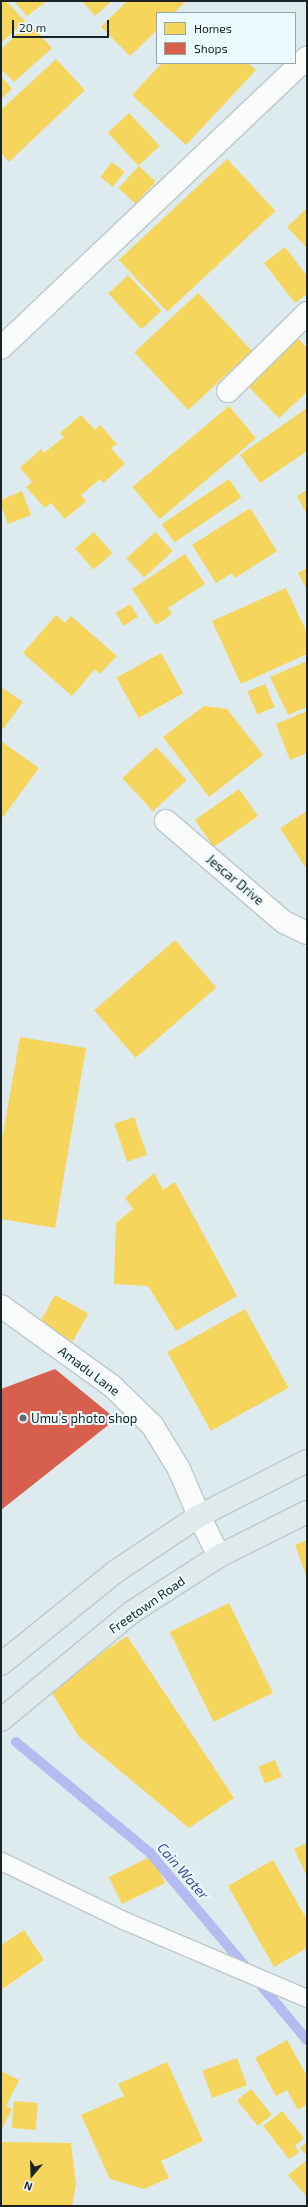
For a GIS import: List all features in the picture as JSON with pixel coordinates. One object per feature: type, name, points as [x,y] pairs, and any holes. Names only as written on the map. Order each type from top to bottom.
[{"type":"main road","points":[[1,1664],[114,1572],[199,1516],[307,1461]]},
{"type":"main road","name":"Freetown Road","points":[[1,1720],[132,1612],[219,1556],[307,1512]]},
{"type":"street","points":[[1,348],[307,58]]},
{"type":"street","points":[[228,391],[307,313]]},
{"type":"street","name":"Jescar Drive","points":[[166,821],[284,922],[307,933]]},
{"type":"street","name":"Amadu Lane","points":[[1,1306],[112,1386],[152,1425],[179,1469],[199,1516],[219,1556]]},
{"type":"lane","points":[[1,1861],[123,1920],[244,1973],[307,1998]]},
{"type":"building: Homes","points":[[1,1],[6,1],[25,21],[1,43]]},
{"type":"building: Homes","points":[[14,1],[47,1],[27,16]]},
{"type":"building: Homes","points":[[82,1],[112,1],[95,16]]},
{"type":"building: Homes","points":[[127,1],[186,1],[175,12],[156,12],[156,31],[130,56],[101,27]]},
{"type":"building: Homes","points":[[29,23],[52,48],[14,82],[1,69],[1,49]]},
{"type":"building: Homes","points":[[56,59],[85,90],[9,162],[1,153],[1,110]]},
{"type":"building: Homes","points":[[161,64],[249,64],[256,70],[186,145],[132,95]]},
{"type":"building: Homes","points":[[1,76],[12,89],[1,99]]},
{"type":"building: Homes","points":[[129,113],[160,146],[138,166],[108,133]]},
{"type":"building: Homes","points":[[227,159],[275,211],[167,312],[119,260]]},
{"type":"building: Homes","points":[[112,162],[125,172],[113,187],[100,177]]},
{"type":"building: Homes","points":[[139,166],[156,182],[135,204],[119,188]]},
{"type":"building: Homes","points":[[307,208],[307,248],[287,227]]},
{"type":"building: Homes","points":[[285,247],[307,276],[307,294],[295,303],[264,263]]},
{"type":"building: Homes","points":[[128,275],[161,311],[142,329],[108,293]]},
{"type":"building: Homes","points":[[198,293],[252,351],[188,410],[134,352]]},
{"type":"building: Homes","points":[[297,337],[307,348],[307,392],[279,418],[246,384]]},
{"type":"building: Homes","points":[[229,406],[256,438],[159,519],[132,487]]},
{"type":"building: Homes","points":[[307,408],[307,451],[260,483],[240,455]]},
{"type":"building: Homes","points":[[81,415],[95,430],[100,425],[117,444],[111,448],[125,464],[103,483],[100,479],[81,495],[86,501],[65,519],[51,503],[45,508],[26,487],[32,482],[20,468],[41,449],[44,453],[64,437],[60,433]]},
{"type":"building: Homes","points":[[229,479],[241,497],[174,543],[162,524]]},
{"type":"building: Homes","points":[[307,490],[307,515],[297,496]]},
{"type":"building: Homes","points":[[22,491],[31,515],[8,524],[1,505],[1,500]]},
{"type":"building: Homes","points":[[250,508],[277,551],[235,578],[232,573],[216,583],[192,545]]},
{"type":"building: Homes","points":[[94,532],[112,553],[94,570],[75,548]]},
{"type":"building: Homes","points":[[155,532],[173,551],[144,578],[126,559]]},
{"type":"building: Homes","points":[[185,554],[205,584],[168,608],[172,614],[156,625],[132,589]]},
{"type":"building: Homes","points":[[307,568],[307,590],[298,573]]},
{"type":"building: Homes","points":[[286,588],[307,633],[307,654],[241,684],[212,621]]},
{"type":"building: Homes","points":[[130,604],[138,617],[124,626],[116,613]]},
{"type":"building: Homes","points":[[56,615],[65,623],[71,616],[117,656],[100,674],[95,669],[72,696],[23,653]]},
{"type":"building: Homes","points":[[161,653],[183,693],[139,718],[116,678]]},
{"type":"building: Homes","points":[[307,661],[307,707],[288,715],[270,677]]},
{"type":"building: Homes","points":[[265,684],[275,707],[257,714],[248,691]]},
{"type":"building: Homes","points":[[1,687],[23,702],[3,729],[1,728]]},
{"type":"building: Homes","points":[[204,706],[227,709],[263,755],[209,797],[163,737]]},
{"type":"building: Homes","points":[[307,711],[307,753],[290,760],[276,724]]},
{"type":"building: Homes","points":[[1,741],[39,768],[3,817],[1,816]]},
{"type":"building: Homes","points":[[156,747],[187,780],[153,811],[122,778]]},
{"type":"building: Homes","points":[[239,789],[258,816],[214,847],[195,820]]},
{"type":"building: Homes","points":[[307,811],[307,866],[305,867],[280,828]]},
{"type":"building: Homes","points":[[175,940],[216,988],[136,1058],[94,1010]]},
{"type":"building: Homes","points":[[20,1037],[86,1048],[55,1228],[1,1219],[1,1145]]},
{"type":"building: Homes","points":[[134,1117],[147,1155],[127,1162],[114,1124]]},
{"type":"building: Homes","points":[[154,1173],[163,1190],[175,1182],[237,1296],[176,1331],[148,1286],[114,1284],[116,1223],[133,1209],[125,1198]]},
{"type":"building: Homes","points":[[55,1295],[88,1313],[73,1341],[39,1323]]},
{"type":"building: Homes","points":[[245,1309],[289,1388],[211,1431],[167,1352]]},
{"type":"building: Homes","points":[[307,1540],[307,1578],[295,1545]]},
{"type":"building: Homes","points":[[229,1603],[273,1693],[214,1722],[170,1632]]},
{"type":"building: Homes","points":[[127,1636],[234,1798],[189,1828],[79,1737],[49,1688]]},
{"type":"building: Homes","points":[[275,1760],[282,1777],[265,1783],[258,1767]]},
{"type":"building: Homes","points":[[307,1843],[307,1876],[294,1849]]},
{"type":"building: Homes","points":[[152,1856],[165,1883],[122,1904],[109,1877]]},
{"type":"building: Homes","points":[[273,1860],[307,1920],[307,1948],[274,1967],[228,1886]]},
{"type":"building: Homes","points":[[24,1930],[44,1960],[1,1990],[1,1945]]},
{"type":"building: Homes","points":[[287,2040],[307,2076],[307,2105],[298,2110],[287,2090],[276,2096],[255,2058]]},
{"type":"building: Homes","points":[[237,2058],[247,2085],[212,2098],[202,2071]]},
{"type":"building: Homes","points":[[167,2062],[203,2141],[161,2161],[169,2178],[144,2189],[110,2179],[81,2115],[124,2096],[118,2084]]},
{"type":"building: Homes","points":[[1,2071],[19,2080],[6,2106],[12,2109],[1,2131]]},
{"type":"building: Homes","points":[[251,2089],[272,2115],[258,2126],[237,2100]]},
{"type":"building: Homes","points":[[14,2101],[38,2103],[36,2130],[12,2128]]},
{"type":"building: Homes","points":[[282,2111],[304,2138],[295,2146],[299,2152],[289,2159],[263,2126]]},
{"type":"building: Homes","points":[[2,2142],[71,2143],[76,2184],[72,2206],[1,2206]]},
{"type":"building: Homes","points":[[307,2142],[307,2156],[300,2148]]},
{"type":"building: Homes","points":[[307,2160],[307,2197],[288,2175]]},
{"type":"building: Shops","points":[[55,1369],[116,1419],[1,1510],[1,1389]]},
{"type":"waterway","name":"Cain Water","points":[[16,1742],[150,1853],[307,2040]]},
{"type":"place","name":"Umu’s photo shop","points":[[23,1418]]}]
